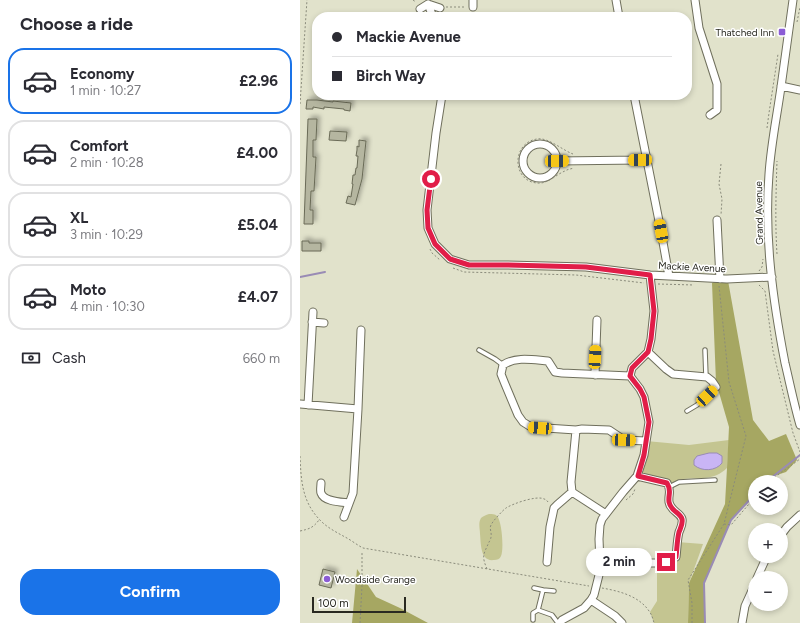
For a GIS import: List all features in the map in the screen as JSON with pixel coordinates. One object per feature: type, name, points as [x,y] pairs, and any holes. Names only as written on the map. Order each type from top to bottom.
[{"type":"street","points":[[616,0],[618,12]]},
{"type":"street","points":[[695,0],[699,28],[717,84],[717,110],[710,115]]},
{"type":"street","name":"Grand Avenue","points":[[793,0],[772,143],[768,207],[772,277],[779,332],[797,403],[800,425]]},
{"type":"street","points":[[428,4],[440,8]]},
{"type":"street","points":[[420,9],[428,4]]},
{"type":"street","points":[[428,4],[431,12]]},
{"type":"street","points":[[781,86],[800,90]]},
{"type":"street","name":"Mackie Avenue","points":[[441,100],[427,210],[428,228],[435,244],[450,259],[469,265],[586,267],[650,275],[720,279],[772,277]]},
{"type":"street","points":[[635,100],[661,231],[668,276]]},
{"type":"street","points":[[540,144],[550,147],[554,151],[557,161],[554,172],[549,176],[538,179],[527,173],[522,162],[523,156],[529,148],[540,144]]},
{"type":"street","points":[[557,161],[640,160],[646,158]]},
{"type":"street","points":[[717,220],[720,279]]},
{"type":"street","points":[[630,376],[632,368],[648,352],[651,339],[654,311],[650,275]]},
{"type":"street","points":[[308,405],[313,312]]},
{"type":"street","points":[[594,375],[597,320]]},
{"type":"street","points":[[312,322],[324,323]]},
{"type":"street","points":[[344,517],[353,492],[361,330]]},
{"type":"street","points":[[648,352],[666,369],[674,374],[706,377],[712,381],[716,387]]},
{"type":"street","points":[[630,376],[555,372],[548,361],[533,360],[514,360],[507,362],[503,365],[501,374],[518,415],[523,422],[531,428],[609,430],[624,440],[646,441]]},
{"type":"street","points":[[559,623],[584,608],[592,600],[597,588],[600,563],[600,525],[602,519],[623,492],[638,476],[644,455],[649,422],[644,397],[630,376]]},
{"type":"street","points":[[300,404],[358,409]]},
{"type":"street","points":[[547,562],[550,527],[554,508],[572,492],[576,430]]},
{"type":"street","points":[[600,563],[657,563],[666,562],[676,557],[678,536],[683,521],[671,507],[669,487],[667,483],[638,476]]},
{"type":"street","points":[[321,483],[321,493],[325,498],[349,503]]},
{"type":"street","points":[[572,492],[606,514]]},
{"type":"street","points":[[788,526],[800,515]]},
{"type":"street","points":[[592,600],[615,616],[622,623]]},
{"type":"street","points":[[742,623],[748,601]]},
{"type":"lane","points":[[479,350],[503,365]]},
{"type":"lane","points":[[705,350],[706,377]]},
{"type":"lane","points":[[687,411],[697,405],[716,387]]},
{"type":"lane","points":[[669,487],[679,482],[715,480]]},
{"type":"lane","points":[[534,588],[554,591]]},
{"type":"lane","points":[[533,620],[533,613],[538,610],[543,590]]},
{"type":"lane","points":[[538,610],[552,615],[559,623]]},
{"type":"path","points":[[300,104],[307,0]]},
{"type":"path","points":[[440,8],[471,4]]},
{"type":"path","points":[[797,25],[800,7]]},
{"type":"path","points":[[777,257],[776,191],[778,160]]},
{"type":"path","points":[[429,248],[432,253],[443,261]]},
{"type":"path","points":[[453,268],[464,272],[576,275],[652,284],[695,285]]},
{"type":"path","points":[[692,623],[692,603],[688,580],[724,524],[746,436],[729,382],[718,284],[720,279]]},
{"type":"path","points":[[797,444],[800,451]]},
{"type":"path","points":[[300,456],[302,484],[305,498],[312,511],[320,520],[335,531],[363,548],[611,590],[630,596],[641,602],[650,612],[654,623]]},
{"type":"path","points":[[778,475],[800,459]]},
{"type":"path","points":[[622,503],[633,494],[636,487]]},
{"type":"path","points":[[488,569],[485,564],[484,552],[491,537],[490,529],[492,524],[506,508],[536,498],[544,498],[554,508]]},
{"type":"path","points":[[724,524],[731,525],[748,505]]},
{"type":"path","points":[[300,531],[310,529],[320,520]]},
{"type":"path","points":[[360,623],[362,552]]},
{"type":"green space","points":[[729,440],[727,468],[712,477],[683,479],[667,483],[637,476],[646,441],[689,445]]},
{"type":"green space","points":[[489,514],[494,514],[497,516],[501,529],[502,553],[500,558],[496,560],[489,560],[486,558],[481,547],[479,526],[481,518]]},
{"type":"green space","points":[[677,542],[703,544],[689,583],[688,623],[654,623],[650,612],[657,601],[657,563],[671,560]]},
{"type":"shaded area","points":[[727,275],[753,420],[769,441],[786,434],[797,460],[786,472],[777,475],[748,475],[748,501],[731,520],[704,583],[705,623],[688,623],[689,583],[725,504],[729,427],[716,382],[712,283]]},
{"type":"shaded area","points":[[717,453],[722,456],[722,463],[716,468],[709,470],[701,469],[694,465],[694,460],[697,456]]},
{"type":"shaded area","points":[[357,569],[376,597],[428,623],[352,623]]},
{"type":"building","points":[[307,100],[351,103],[350,111],[324,107],[324,109],[313,107],[313,109],[306,109]]},
{"type":"building","points":[[308,119],[317,119],[316,140],[313,140],[313,157],[316,157],[314,191],[311,191],[310,210],[313,210],[313,224],[304,224]]},
{"type":"building","points":[[330,131],[347,132],[346,141],[329,140]]},
{"type":"building","points":[[359,140],[366,141],[362,179],[355,205],[346,203],[348,196],[351,197],[353,175],[355,175],[357,168],[358,156],[356,156],[357,146],[359,147]]},
{"type":"building","points":[[302,241],[309,241],[309,243],[321,243],[321,251],[302,251]]},
{"type":"building","name":"Woodside Grange","points":[[323,569],[335,572],[331,588],[319,585]]},
{"type":"waterway","points":[[300,277],[325,272]]},
{"type":"waterway","points":[[775,475],[800,455]]},
{"type":"waterway","points":[[705,623],[704,583],[731,520],[748,502]]},
{"type":"place","name":"Thatched Inn","points":[[782,32]]},
{"type":"place","name":"Woodside Grange","points":[[327,579]]},
{"type":"route","points":[[431,179],[427,210],[428,228],[435,244],[450,259],[469,265],[586,267],[650,275],[654,311],[651,339],[648,352],[632,368],[630,376],[644,397],[649,422],[644,455],[638,476],[667,483],[670,490],[669,499],[671,507],[683,521],[678,536],[676,557],[666,562]]}]
